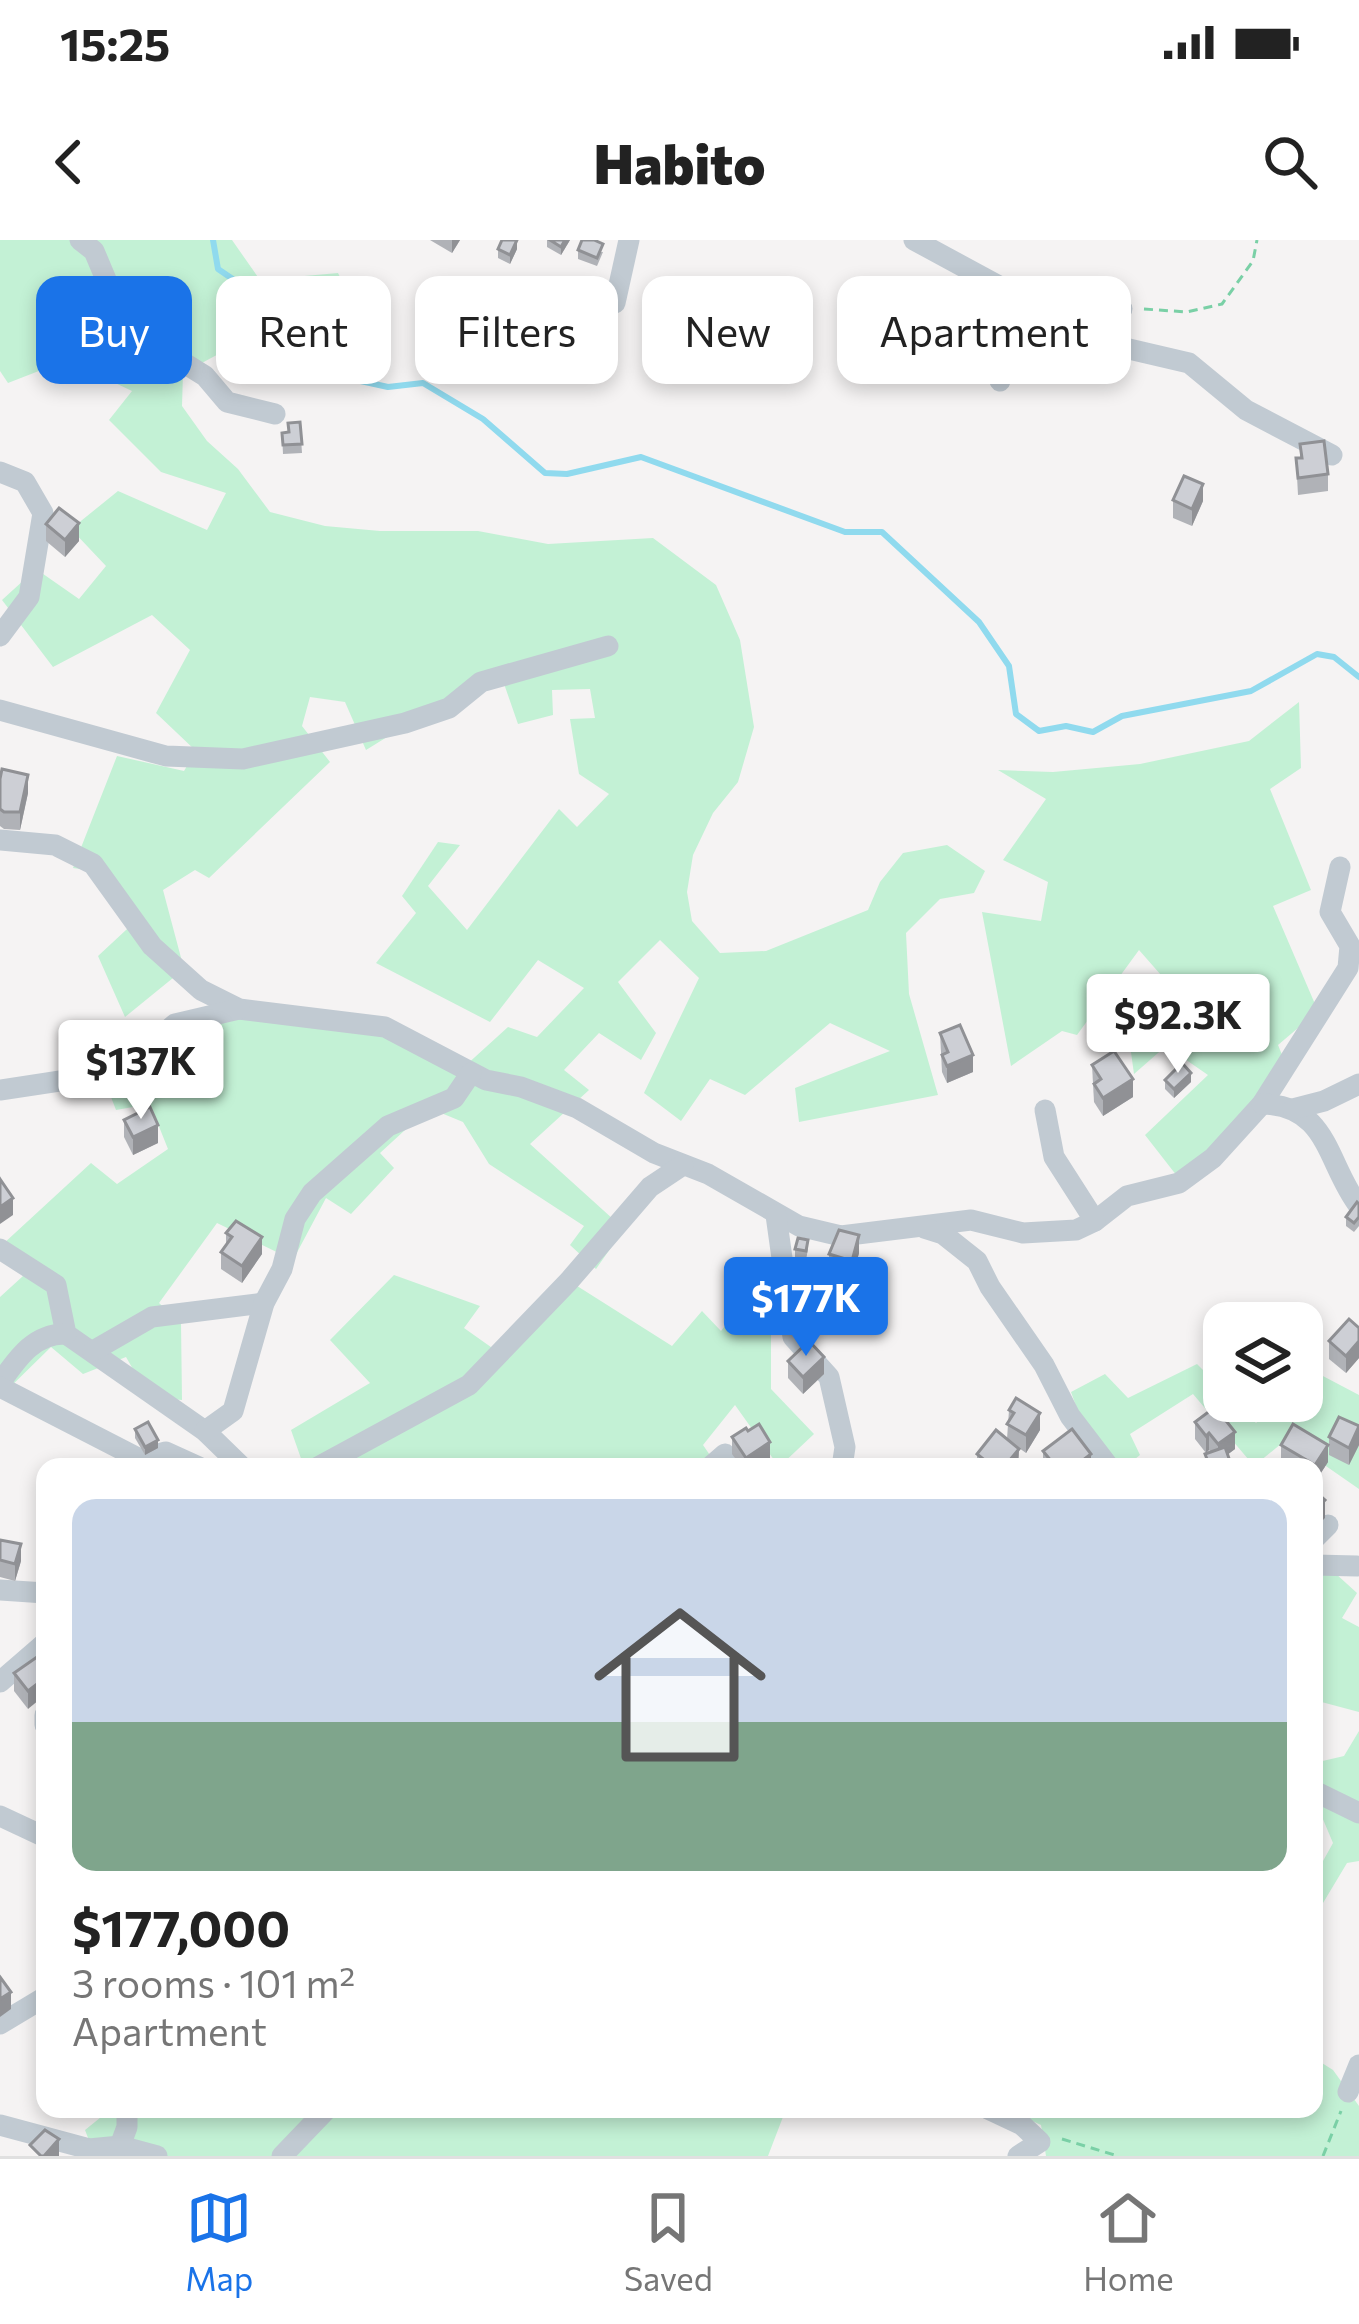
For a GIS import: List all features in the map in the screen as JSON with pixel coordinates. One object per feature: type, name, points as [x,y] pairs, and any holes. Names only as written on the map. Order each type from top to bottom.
[{"type":"street","points":[[80,240],[94,251],[126,327],[206,376],[227,402],[275,414]]},
{"type":"street","points":[[618,290],[629,240]]},
{"type":"street","points":[[914,240],[980,276]]},
{"type":"street","points":[[1131,349],[1189,363],[1246,410],[1332,455]]},
{"type":"street","points":[[0,472],[25,482],[43,513],[29,597],[0,636]]},
{"type":"street","points":[[0,710],[166,756],[243,759],[405,723],[449,708],[482,682],[608,646]]},
{"type":"street","points":[[0,839],[55,845],[93,864],[152,946],[201,990],[239,1010]]},
{"type":"street","points":[[0,1090],[119,1072],[175,1024],[239,1010],[385,1027],[471,1073],[577,1108],[818,1234],[841,1236],[982,1220],[1023,1233],[1076,1230],[1127,1196],[1179,1183],[1213,1158],[1262,1104],[1348,968],[1350,946],[1330,912],[1340,867]]},
{"type":"street","points":[[206,1431],[232,1411],[264,1303],[282,1269],[295,1219],[312,1193],[388,1126],[454,1098],[471,1073]]},
{"type":"street","points":[[1262,1104],[1293,1109],[1359,1084]]},
{"type":"street","points":[[1046,1109],[1054,1157],[1095,1221]]},
{"type":"street","points":[[1293,1109],[1323,1136],[1359,1206]]},
{"type":"street","points":[[335,1458],[469,1385],[569,1281],[650,1187],[682,1166]]},
{"type":"street","points":[[776,1215],[793,1337],[829,1377],[843,1458]]},
{"type":"street","points":[[924,1228],[943,1234],[977,1261],[1044,1365],[1070,1416],[1102,1458]]},
{"type":"street","points":[[0,1249],[56,1285],[66,1334]]},
{"type":"street","points":[[93,1351],[152,1317],[264,1303]]},
{"type":"street","points":[[138,1458],[0,1385],[33,1342],[66,1334],[206,1431],[233,1458]]},
{"type":"street","points":[[144,1458],[166,1452],[179,1458]]},
{"type":"street","points":[[1323,1565],[1358,1566]]},
{"type":"street","points":[[0,1590],[36,1592]]},
{"type":"street","points":[[0,1682],[36,1651]]},
{"type":"street","points":[[1323,1795],[1359,1813]]},
{"type":"street","points":[[0,1816],[36,1833]]},
{"type":"street","points":[[0,2024],[36,2002]]},
{"type":"street","points":[[1348,2092],[1359,2065]]},
{"type":"street","points":[[120,2146],[127,2118]]},
{"type":"street","points":[[282,2156],[318,2118]]},
{"type":"street","points":[[1007,2118],[1040,2141],[1018,2156]]},
{"type":"street","points":[[0,2125],[89,2149],[120,2146],[157,2156]]},
{"type":"path","points":[[1131,310],[1187,312],[1222,304],[1253,262],[1257,240]]},
{"type":"path","points":[[1323,2156],[1348,2092]]},
{"type":"path","points":[[1040,2141],[1071,2141],[1118,2156]]},
{"type":"green space","points":[[0,240],[232,240],[257,276],[216,276],[216,355],[192,368],[192,276],[36,276],[36,372],[8,383],[0,371]]},
{"type":"green space","points":[[117,384],[183,384],[182,406],[270,512],[325,526],[478,531],[548,544],[653,538],[716,585],[740,640],[754,727],[738,782],[713,813],[693,855],[687,892],[692,921],[720,953],[766,951],[868,910],[880,882],[903,853],[947,845],[985,871],[974,893],[940,899],[906,933],[909,994],[938,1095],[799,1122],[795,1088],[890,1051],[830,1023],[745,1095],[710,1079],[681,1121],[644,1093],[699,978],[660,940],[618,982],[656,1033],[641,1060],[599,1033],[564,1070],[589,1090],[530,1144],[624,1229],[596,1269],[570,1245],[584,1226],[489,1164],[463,1122],[429,1108],[380,1153],[394,1168],[351,1214],[326,1198],[293,1260],[217,1223],[159,1303],[181,1323],[182,1400],[149,1397],[126,1357],[83,1374],[51,1347],[0,1397],[0,1297],[34,1266],[2,1245],[91,1163],[117,1184],[168,1149],[150,1104],[116,1110],[97,1061],[208,1012],[381,1019],[464,1067],[508,1027],[537,1037],[584,988],[538,960],[490,1022],[376,963],[416,913],[402,896],[438,842],[460,845],[428,886],[467,930],[559,809],[577,827],[609,794],[579,774],[570,719],[595,718],[590,689],[552,690],[553,715],[518,724],[502,678],[455,695],[366,750],[345,702],[310,697],[302,726],[330,762],[209,878],[195,870],[163,890],[184,969],[125,1017],[98,956],[140,917],[101,872],[73,868],[117,756],[184,771],[196,751],[156,713],[190,650],[152,615],[53,667],[2,600],[36,569],[79,599],[106,566],[71,529],[118,491],[207,530],[226,493],[161,472],[109,420],[132,391]]},
{"type":"green space","points":[[1299,702],[1301,768],[1270,789],[1311,890],[1273,906],[1318,1011],[1278,1045],[1289,1072],[1184,1185],[1145,1135],[1208,1075],[1166,1046],[1134,1074],[1130,1045],[1168,983],[1139,950],[1077,1035],[1062,1031],[1011,1066],[982,912],[1041,921],[1048,882],[1003,860],[1046,799],[998,770],[1053,772],[1140,764],[1249,741]]},
{"type":"green space","points":[[394,1275],[480,1306],[464,1328],[505,1357],[574,1284],[672,1346],[702,1311],[721,1331],[738,1309],[771,1306],[771,1389],[814,1434],[789,1458],[773,1458],[735,1405],[703,1445],[712,1458],[301,1458],[291,1430],[370,1383],[330,1340]]},
{"type":"green space","points":[[1197,1364],[1203,1370],[1203,1406],[1193,1394],[1130,1434],[1140,1455],[1136,1458],[1095,1458],[1071,1392],[1105,1374],[1128,1398]]},
{"type":"green space","points":[[1323,1376],[1359,1395],[1359,1489],[1323,1464],[1323,1458],[1314,1458],[1287,1439],[1264,1458],[1247,1458],[1217,1422],[1323,1422]]},
{"type":"green space","points":[[1323,1562],[1357,1593],[1342,1618],[1359,1627],[1359,1712],[1323,1702]]},
{"type":"green space","points":[[1359,1731],[1359,1861],[1347,1863],[1323,1903],[1323,1861],[1333,1843],[1323,1819],[1323,1761],[1344,1756]]},
{"type":"green space","points":[[1323,2064],[1359,2106],[1359,2156],[1046,2156],[1041,2125],[1026,2118],[1323,2118]]},
{"type":"green space","points":[[100,2118],[783,2118],[768,2156],[95,2156],[85,2130]]},
{"type":"building","points":[[502,240],[517,240],[510,255],[498,249]]},
{"type":"building","points":[[582,240],[603,244],[597,258],[578,250]]},
{"type":"building","points":[[300,422],[302,444],[283,445],[282,433],[289,432],[288,423]]},
{"type":"building","points":[[1324,441],[1328,474],[1298,478],[1300,444]]},
{"type":"building","points":[[1184,476],[1203,484],[1192,509],[1173,500]]},
{"type":"building","points":[[59,508],[79,523],[65,540],[46,524]]},
{"type":"building","points":[[2,769],[28,775],[20,812],[0,809]]},
{"type":"building","points":[[960,1025],[973,1055],[947,1066],[942,1055],[948,1052],[940,1033]]},
{"type":"building","points":[[1114,1051],[1133,1079],[1103,1098],[1094,1084],[1101,1079],[1092,1065]]},
{"type":"building","points":[[1182,1063],[1191,1073],[1174,1089],[1165,1080]]},
{"type":"building","points":[[150,1107],[158,1125],[133,1137],[124,1120]]},
{"type":"building","points":[[0,1179],[13,1198],[0,1207]]},
{"type":"building","points":[[1357,1202],[1359,1217],[1354,1223],[1346,1217]]},
{"type":"building","points":[[236,1221],[262,1237],[242,1266],[221,1252],[232,1237],[226,1233]]},
{"type":"building","points":[[839,1230],[859,1235],[852,1261],[829,1254]]},
{"type":"building","points":[[798,1238],[808,1240],[806,1251],[795,1249]]},
{"type":"building","points":[[817,1283],[825,1294],[811,1305],[802,1294]]},
{"type":"building","points":[[1349,1319],[1359,1328],[1359,1341],[1346,1356],[1329,1341]]},
{"type":"building","points":[[809,1341],[824,1357],[803,1377],[788,1361]]},
{"type":"building","points":[[1016,1398],[1040,1413],[1026,1435],[1007,1424]]},
{"type":"building","points":[[1203,1416],[1203,1422],[1227,1422],[1235,1432],[1218,1444],[1195,1422]]},
{"type":"building","points":[[1339,1417],[1359,1426],[1349,1448],[1329,1437]]},
{"type":"building","points":[[148,1422],[158,1440],[145,1447],[135,1429]]},
{"type":"building","points":[[759,1424],[770,1442],[746,1458],[732,1437]]},
{"type":"building","points":[[1293,1424],[1328,1445],[1320,1458],[1303,1458],[1281,1445]]},
{"type":"building","points":[[1072,1429],[1091,1454],[1049,1458],[1043,1451]]},
{"type":"building","points":[[996,1430],[1019,1449],[1012,1458],[977,1454]]},
{"type":"building","points":[[1225,1447],[1229,1458],[1207,1458],[1205,1454]]},
{"type":"building","points":[[0,1540],[21,1544],[15,1564],[0,1560]]},
{"type":"building","points":[[36,1658],[36,1685],[28,1691],[14,1673]]},
{"type":"building","points":[[0,1977],[11,1992],[0,1999]]},
{"type":"building","points":[[45,2130],[59,2139],[41,2156],[30,2145]]},
{"type":"waterway","points":[[213,240],[218,269],[300,325],[347,378],[388,387],[423,383],[483,419],[545,473],[567,474],[641,457],[845,532],[882,532],[979,622],[1009,666],[1016,714],[1039,731],[1066,726],[1093,732],[1122,716],[1251,691],[1317,654],[1334,657],[1359,677]]}]
